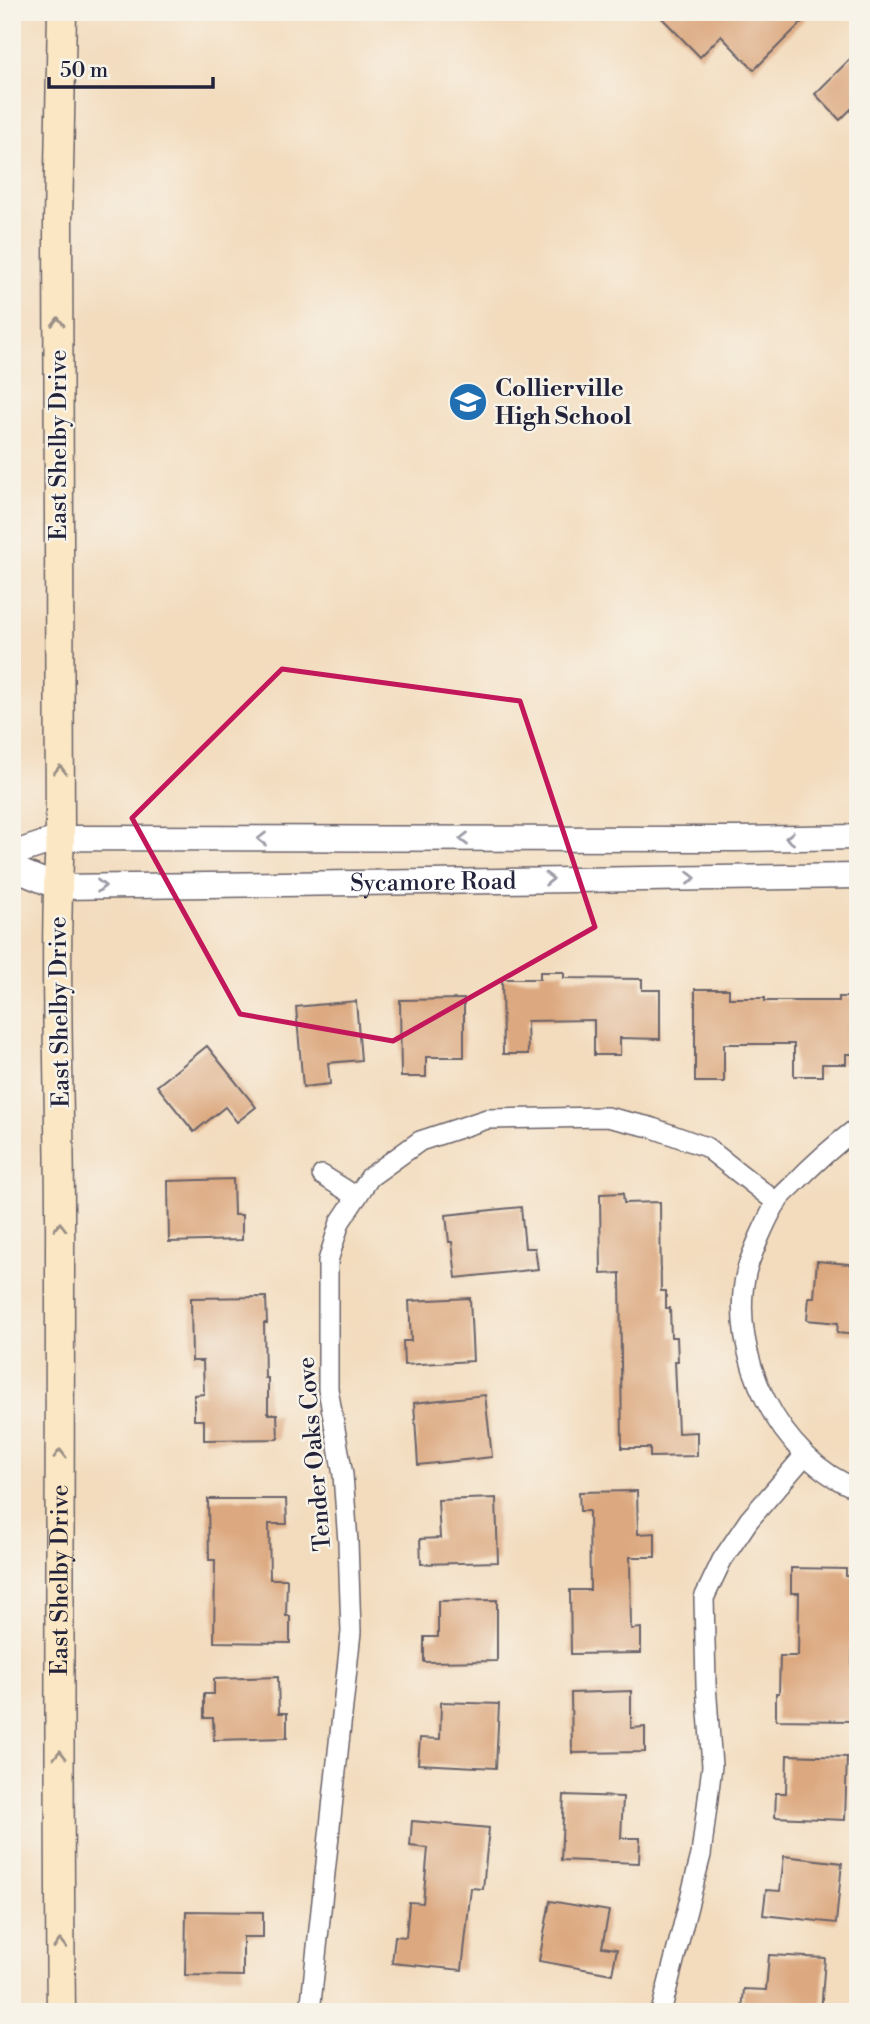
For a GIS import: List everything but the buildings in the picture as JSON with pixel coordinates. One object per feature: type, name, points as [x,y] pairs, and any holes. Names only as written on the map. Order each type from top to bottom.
[{"type":"main road","name":"East Shelby Drive","points":[[61,2012],[58,222],[62,12]]},
{"type":"street","name":"Sycamore Road","points":[[12,854],[61,838],[858,837]]},
{"type":"street","name":"Sycamore Road","points":[[12,868],[58,887],[858,876]]},
{"type":"street","name":"Tender Oaks Cove","points":[[310,2012],[351,1632],[343,1475],[328,1389],[328,1261],[340,1222],[370,1177],[420,1141],[487,1119],[607,1117],[650,1127],[706,1147],[776,1202]]},
{"type":"street","points":[[858,1127],[823,1154],[776,1202],[746,1272],[744,1332],[752,1370],[780,1427],[815,1466],[858,1489]]},
{"type":"street","points":[[322,1175],[357,1196]]},
{"type":"street","points":[[661,2012],[701,1855],[712,1766],[704,1598],[722,1560],[748,1520],[805,1455]]},
{"type":"highlighted area","points":[[282,669],[520,701],[595,927],[393,1041],[240,1014],[132,818]]},
{"type":"place","name":"Collierville High School","points":[[468,402]]}]
